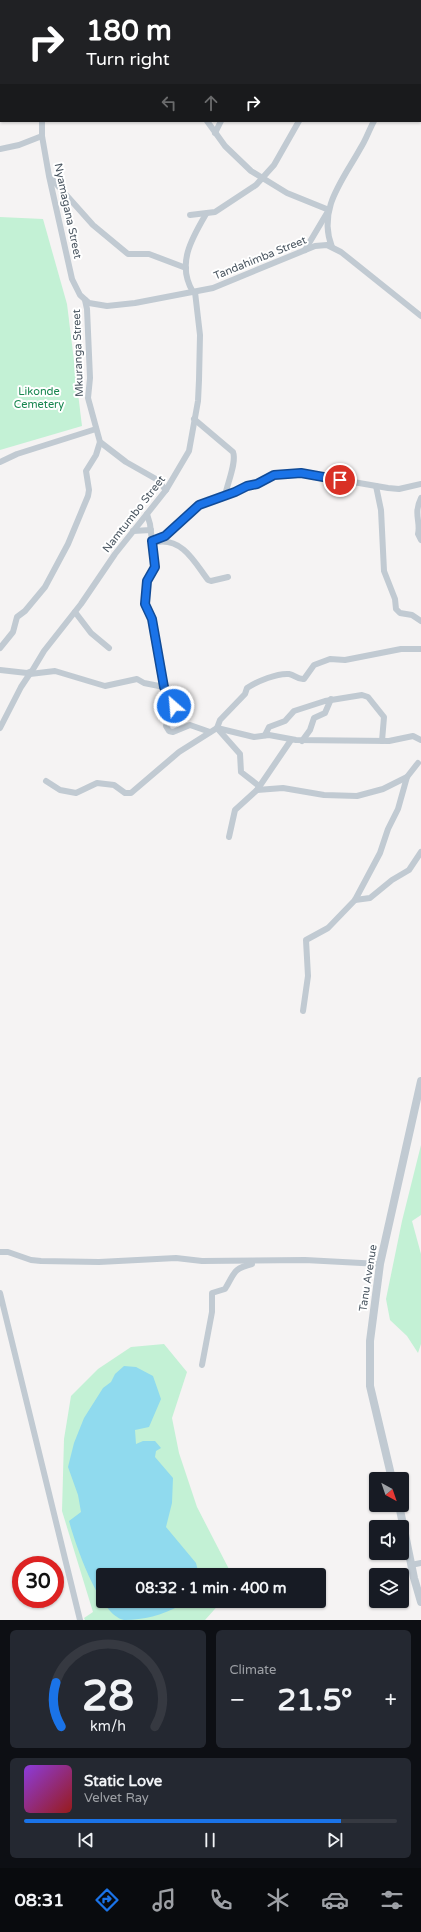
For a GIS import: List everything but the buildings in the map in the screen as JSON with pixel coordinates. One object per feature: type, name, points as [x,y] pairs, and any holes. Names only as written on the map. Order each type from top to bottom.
[{"type":"street","name":"Nyamagana Street","points":[[42,122],[42,136],[49,176],[72,279],[77,290],[85,300]]},
{"type":"street","points":[[208,122],[215,133],[244,165],[287,193],[328,212]]},
{"type":"street","points":[[215,133],[220,122]]},
{"type":"street","points":[[190,215],[206,214],[221,209],[264,178],[277,160],[297,122]]},
{"type":"street","points":[[305,250],[328,212],[345,172],[360,149],[374,122]]},
{"type":"street","points":[[0,149],[19,145],[42,136]]},
{"type":"street","points":[[49,176],[93,224],[128,254],[149,254],[186,268],[187,250],[194,233],[206,214]]},
{"type":"street","points":[[328,212],[329,236],[332,247],[421,316]]},
{"type":"street","name":"Tandahimba Street","points":[[85,300],[94,305],[107,306],[194,292],[223,285],[305,250],[322,245],[332,247]]},
{"type":"street","name":"Namtumbo Street","points":[[0,728],[21,687],[44,651],[75,612],[133,531],[166,490],[192,444],[194,419],[198,401],[200,335],[194,292],[188,280],[186,268]]},
{"type":"street","name":"Mkuranga Street","points":[[85,300],[87,309],[90,378],[88,398],[100,442]]},
{"type":"street","points":[[194,419],[233,452],[235,460],[227,484],[225,496]]},
{"type":"street","points":[[0,462],[17,454],[96,429]]},
{"type":"street","points":[[0,648],[13,632],[17,617],[25,611],[45,587],[68,544],[87,499],[89,490],[86,471],[96,455],[100,442],[126,462],[156,479],[166,490]]},
{"type":"street","points":[[152,542],[165,536],[199,505],[225,496],[247,486],[257,484],[274,475],[301,473],[399,489],[421,484]]},
{"type":"street","points":[[376,486],[382,517],[384,571],[395,599],[396,609],[400,613],[412,615],[421,621]]},
{"type":"street","points":[[421,498],[417,510],[421,527],[418,534],[421,540]]},
{"type":"street","points":[[147,514],[151,530],[155,567],[147,581],[145,602],[151,615],[153,633],[157,640],[160,672],[164,687],[174,706],[174,714],[166,726],[169,731],[173,732],[190,725],[210,732]]},
{"type":"street","points":[[133,531],[151,530]]},
{"type":"street","points":[[152,542],[165,541],[178,546],[193,559],[208,580],[211,581],[228,577]]},
{"type":"street","points":[[75,612],[91,633],[109,648]]},
{"type":"street","points":[[46,781],[55,788],[70,792],[81,792],[97,783],[114,785],[125,793],[131,793],[179,752],[217,728],[220,720],[245,694],[248,688],[256,683],[284,674],[294,675],[302,680],[314,666],[330,659],[344,660],[401,649],[421,649]]},
{"type":"street","points":[[0,670],[30,673],[55,671],[82,678],[100,686],[119,684],[137,679],[144,683],[164,687]]},
{"type":"street","points":[[265,735],[269,727],[285,721],[294,711],[331,699],[359,695],[368,697],[384,717],[382,741]]},
{"type":"street","points":[[302,740],[310,730],[314,718],[325,713],[331,699]]},
{"type":"street","points":[[217,728],[254,737],[265,735],[291,740],[392,741],[413,736],[421,740]]},
{"type":"street","points":[[217,728],[240,754],[241,772],[258,788],[283,788],[324,795],[357,796],[383,789],[407,778]]},
{"type":"street","points":[[229,837],[235,810],[258,788],[291,740]]},
{"type":"street","points":[[303,1011],[308,976],[306,940],[332,925],[355,900],[380,853],[388,829],[398,809],[407,778],[418,763]]},
{"type":"street","points":[[355,900],[370,898],[392,880],[409,870],[421,852]]},
{"type":"street","name":"Tanu Avenue","points":[[390,1472],[370,1386],[370,1341],[380,1264],[421,1081]]},
{"type":"street","points":[[0,1252],[8,1252],[25,1258],[41,1261],[99,1262],[176,1258],[202,1261],[305,1260],[380,1264]]},
{"type":"street","points":[[202,1365],[212,1312],[212,1293],[225,1289],[234,1272],[238,1268],[260,1261]]},
{"type":"street","points":[[0,1293],[80,1620]]},
{"type":"street","points":[[401,1512],[421,1602]]},
{"type":"street","points":[[412,1565],[421,1563]]},
{"type":"green space","name":"Likonde Cemetery","points":[[0,217],[43,219],[67,304],[82,426],[0,450]]},
{"type":"green space","points":[[421,1145],[421,1215],[412,1221],[421,1254],[421,1344],[418,1353],[407,1336],[390,1320],[386,1299],[402,1221]]},
{"type":"green space","points":[[164,1344],[187,1372],[172,1418],[179,1453],[197,1507],[228,1568],[96,1568],[96,1608],[216,1608],[205,1620],[85,1620],[84,1618],[93,1612],[62,1511],[64,1439],[71,1396],[98,1369],[131,1347]]},
{"type":"water","points":[[124,1366],[136,1367],[153,1376],[161,1399],[149,1427],[135,1430],[136,1444],[143,1441],[155,1441],[161,1448],[156,1451],[155,1457],[173,1478],[172,1503],[166,1527],[196,1563],[197,1568],[96,1568],[96,1590],[82,1561],[69,1521],[81,1512],[78,1495],[68,1467],[74,1443],[84,1418],[103,1388],[111,1382],[115,1374]]},
{"type":"water","points":[[108,1608],[175,1608],[166,1612],[139,1619],[124,1620],[115,1615]]},
{"type":"route","points":[[174,706],[173,701],[164,687],[160,672],[158,644],[153,633],[152,619],[145,604],[147,595],[147,581],[155,567],[152,541],[165,536],[199,505],[247,486],[257,484],[274,475],[301,473],[340,480]]}]
